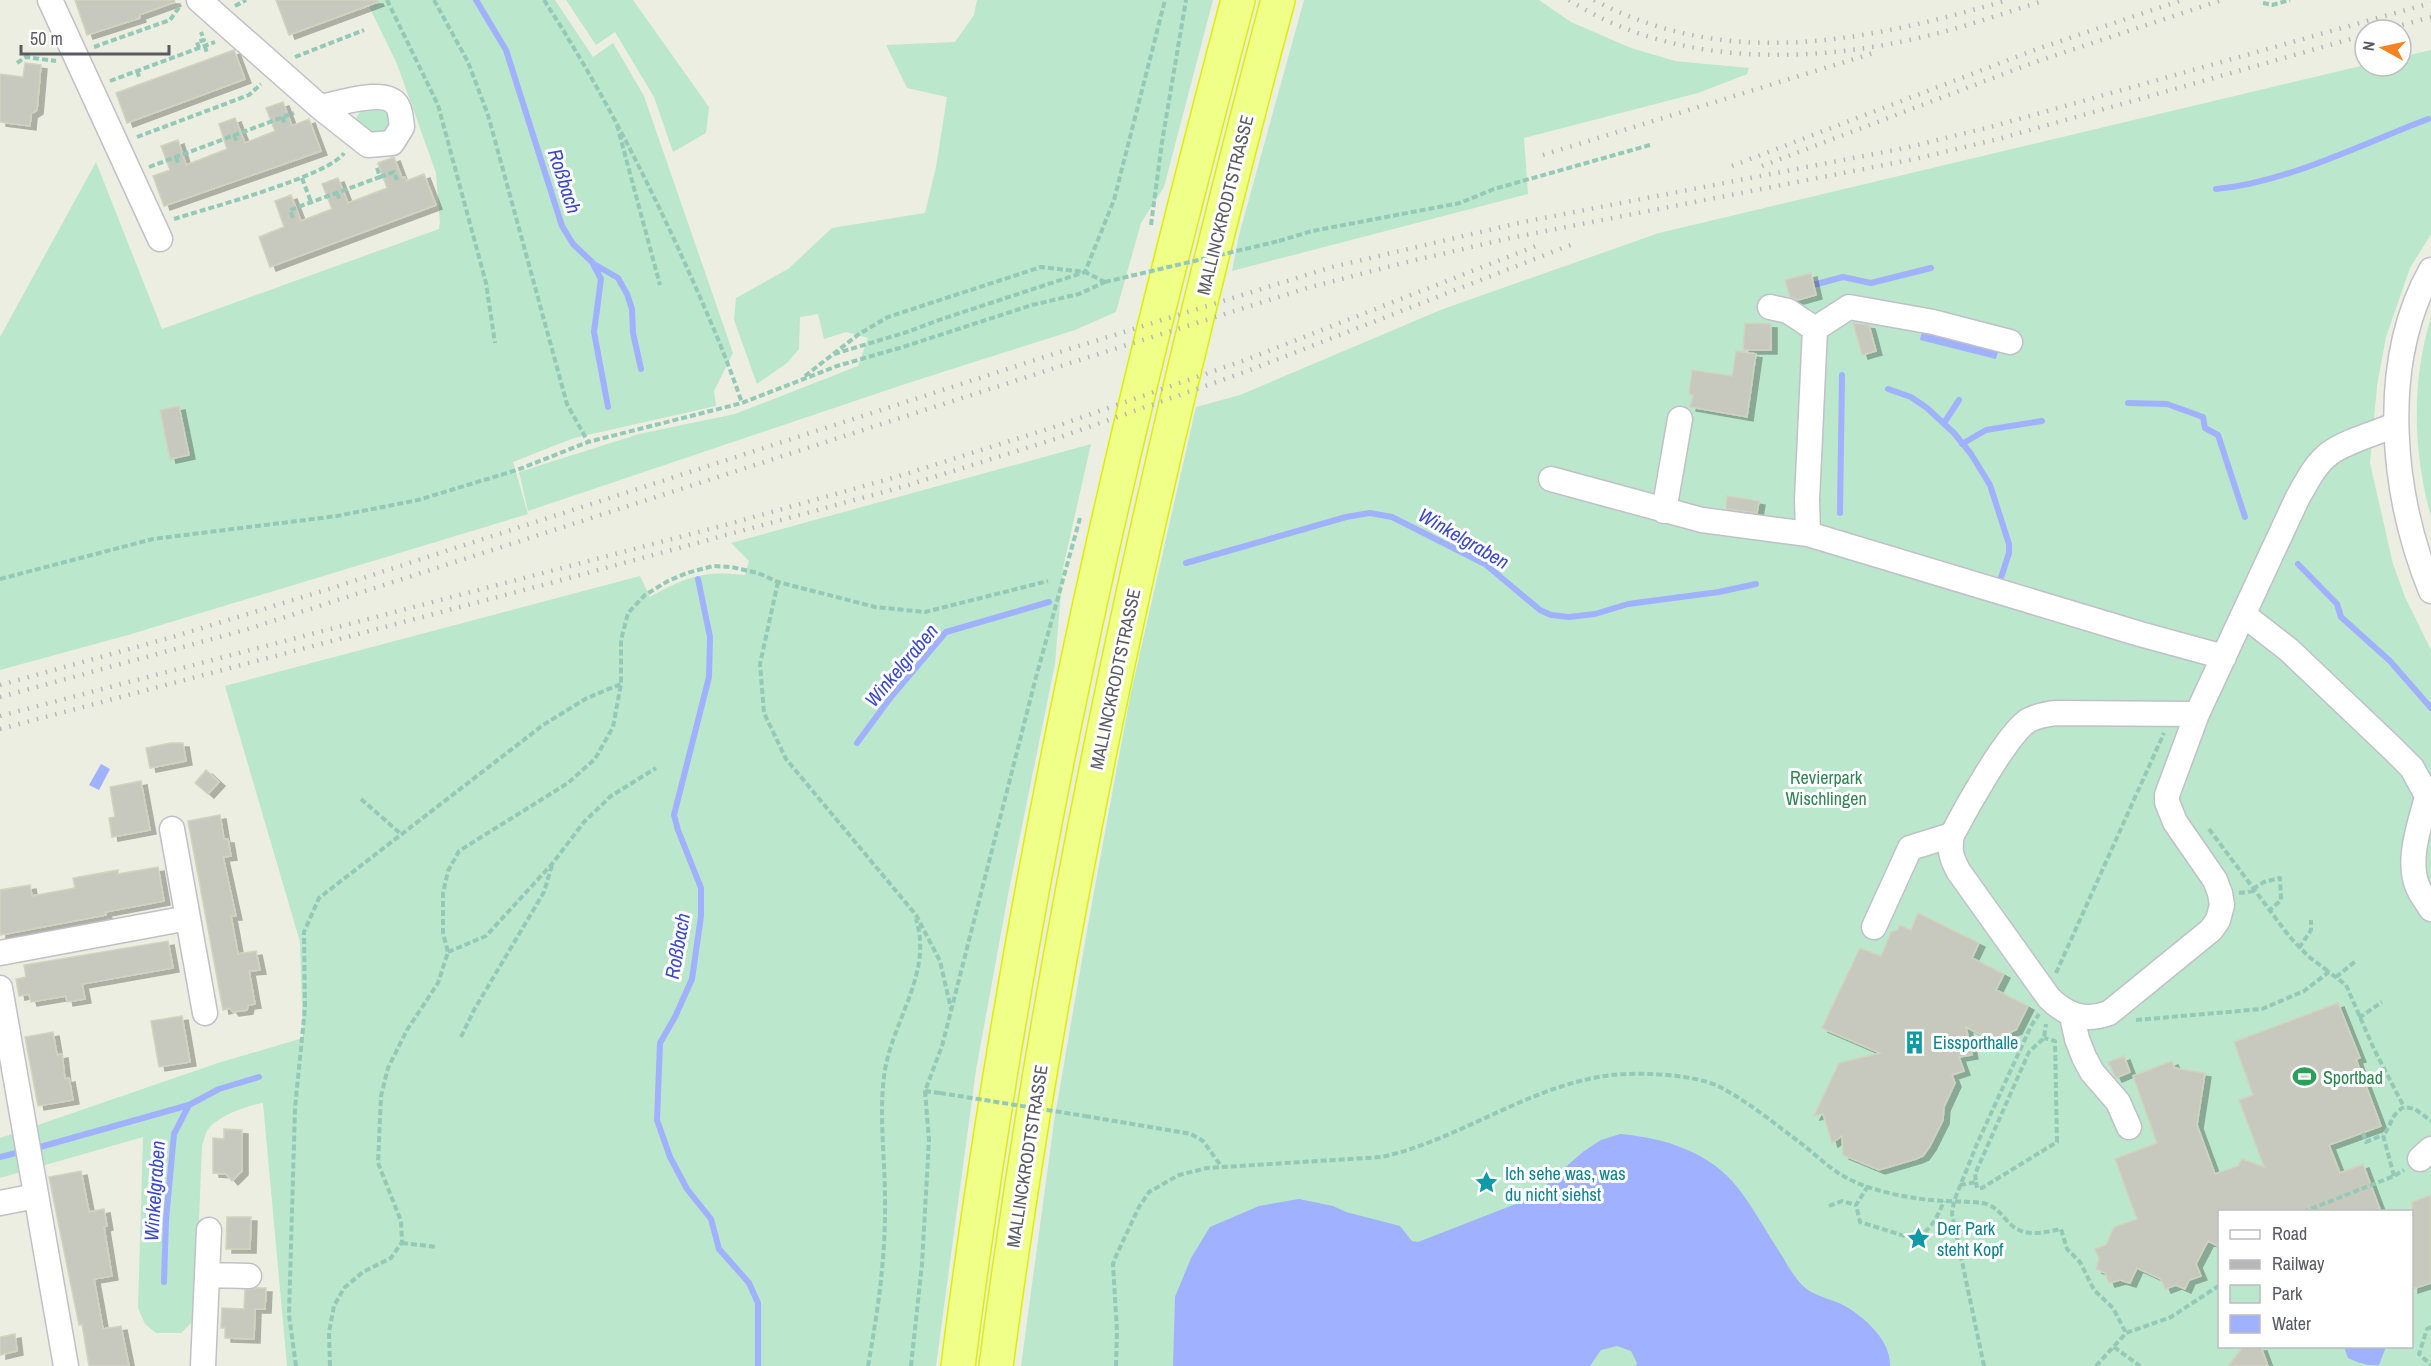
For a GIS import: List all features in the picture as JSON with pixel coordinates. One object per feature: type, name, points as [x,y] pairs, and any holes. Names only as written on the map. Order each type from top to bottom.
[{"type":"highway","points":[[958,1366],[994,1110],[1023,939],[1071,690],[1155,327],[1238,0]]},
{"type":"highway","name":"MALLINCKRODTSTRASSE","points":[[996,1366],[1031,1119],[1066,919],[1110,694],[1197,318],[1278,0]]},
{"type":"street","points":[[50,0],[158,232]]},
{"type":"street","points":[[200,0],[315,103],[361,139],[392,143],[402,127],[398,106],[389,98],[377,96],[315,103]]},
{"type":"street","points":[[2431,270],[2417,301],[2405,340],[2395,425],[2405,504],[2414,544],[2431,591]]},
{"type":"street","points":[[1770,307],[1788,311],[1815,329]]},
{"type":"street","points":[[1815,329],[1849,307],[1933,322],[2010,342]]},
{"type":"street","points":[[1808,534],[1807,500],[1815,329]]},
{"type":"street","points":[[1664,511],[1680,419]]},
{"type":"street","points":[[2185,714],[2056,713],[2040,715],[2028,721],[2016,733],[1998,759],[1952,835],[1949,848],[1952,860],[2049,998],[2060,1010],[2072,1016],[2101,1016],[2117,1006],[2211,930],[2218,920],[2222,906],[2215,880],[2175,822],[2167,802],[2185,714],[2224,657],[2297,499],[2319,464],[2347,444],[2395,425]]},
{"type":"street","points":[[1551,479],[1702,520],[1808,534],[2224,657]]},
{"type":"street","points":[[2244,615],[2289,650],[2361,716],[2412,768],[2429,800],[2420,826],[2413,868],[2417,885],[2431,909]]},
{"type":"street","points":[[172,828],[205,1013]]},
{"type":"street","points":[[1874,927],[1910,848],[1952,835]]},
{"type":"street","points":[[0,953],[188,918]]},
{"type":"street","points":[[0,988],[66,1366]]},
{"type":"street","points":[[2072,1016],[2084,1057],[2092,1071],[2118,1102],[2128,1127]]},
{"type":"street","points":[[0,1203],[36,1196]]},
{"type":"street","points":[[203,1366],[208,1230]]},
{"type":"street","points":[[207,1275],[249,1276]]},
{"type":"path","points":[[17,63],[26,57],[79,59],[170,20],[185,0]]},
{"type":"path","points":[[387,0],[438,105],[486,283],[495,343]]},
{"type":"path","points":[[434,0],[468,62],[488,115],[567,404],[588,441]]},
{"type":"path","points":[[544,0],[574,46],[643,170],[729,364],[742,403]]},
{"type":"path","points":[[834,354],[907,332],[1084,272],[1114,200],[1165,0]]},
{"type":"path","points":[[1149,236],[1186,0]]},
{"type":"path","points":[[2263,3],[2272,5],[2290,0]]},
{"type":"path","points":[[92,88],[222,39],[232,29]]},
{"type":"path","points":[[118,145],[249,95],[283,62],[364,30]]},
{"type":"path","points":[[205,46],[207,54]]},
{"type":"path","points":[[137,71],[140,79]]},
{"type":"path","points":[[131,173],[297,112],[315,103]]},
{"type":"path","points":[[282,117],[285,124]]},
{"type":"path","points":[[615,119],[660,285]]},
{"type":"path","points":[[234,135],[237,142]]},
{"type":"path","points":[[158,232],[302,178],[340,159],[361,139],[380,177]]},
{"type":"path","points":[[0,579],[153,539],[337,516],[418,500],[517,470],[588,441],[742,403],[837,366],[1032,305],[1079,294],[1105,282],[1279,241],[1312,231],[1460,202],[1494,189],[1650,145]]},
{"type":"path","points":[[176,157],[178,163]]},
{"type":"path","points":[[293,218],[290,210],[311,202],[394,172],[397,180]]},
{"type":"path","points":[[302,178],[311,202]]},
{"type":"path","points":[[337,193],[340,201]]},
{"type":"path","points":[[800,380],[859,334],[888,317],[1041,267],[1084,272],[1105,282]]},
{"type":"path","points":[[1138,281],[1141,270]]},
{"type":"path","points":[[911,1366],[922,1264],[929,1140],[926,1091],[942,1046],[1033,688],[1081,516]]},
{"type":"path","points":[[330,1366],[329,1332],[334,1306],[344,1288],[363,1272],[391,1258],[402,1243],[400,1221],[378,1163],[381,1096],[388,1068],[407,1030],[438,983],[448,952],[443,933],[443,893],[448,871],[459,850],[568,783],[595,759],[613,727],[621,684],[621,640],[628,613],[645,595],[687,573],[713,566],[758,573],[778,582],[875,607],[925,612],[1048,581]]},
{"type":"path","points":[[778,582],[760,664],[764,713],[786,759],[916,915],[940,961],[951,1011]]},
{"type":"path","points":[[296,1366],[289,1315],[296,1108],[305,1008],[304,932],[319,898],[400,834],[451,799],[543,725],[587,698],[621,684]]},
{"type":"path","points":[[2044,1038],[2055,1041],[2057,1142],[1982,1188],[1977,1188],[1976,1174],[2029,1052],[2044,1038],[2052,982],[2185,714]]},
{"type":"path","points":[[448,952],[486,936],[552,864],[584,822],[611,796],[656,768]]},
{"type":"path","points":[[362,799],[400,834]]},
{"type":"path","points":[[2206,825],[2299,948],[2346,985],[2359,1018],[2404,1107]]},
{"type":"path","points":[[461,1037],[474,1010],[544,892],[552,864]]},
{"type":"path","points":[[2253,889],[2264,882],[2280,878],[2281,900],[2269,911]]},
{"type":"path","points":[[868,1366],[885,1259],[882,1103],[884,1075],[919,961],[921,941],[916,915]]},
{"type":"path","points":[[2299,948],[2311,930],[2311,920]]},
{"type":"path","points":[[2336,977],[2357,960]]},
{"type":"path","points":[[2117,1006],[2124,1014],[2135,1020],[2262,1009],[2304,991],[2329,972]]},
{"type":"path","points":[[1984,1366],[1953,1226],[1954,1202],[2031,1026],[2049,998]]},
{"type":"path","points":[[2359,1018],[2382,1002]]},
{"type":"path","points":[[1116,1366],[1117,1330],[1113,1264],[1139,1207],[1149,1192],[1179,1174],[1221,1167],[1382,1157],[1401,1153],[1418,1148],[1515,1103],[1550,1090],[1613,1075],[1697,1079],[1718,1086],[1770,1121],[1846,1178],[1914,1198],[1987,1204],[1997,1208],[2015,1229],[2026,1233],[2040,1234],[2061,1229],[2067,1249],[2080,1262],[2094,1290],[2114,1308],[2126,1333]]},
{"type":"path","points":[[926,1091],[1191,1134],[1203,1141],[1221,1167]]},
{"type":"path","points":[[2363,1133],[2366,1142],[2384,1135],[2394,1113],[2404,1107],[2415,1109],[2431,1122]]},
{"type":"path","points":[[2384,1135],[2394,1176]]},
{"type":"path","points":[[2308,1210],[2394,1176],[2426,1154]]},
{"type":"path","points":[[1960,1185],[1976,1182]]},
{"type":"path","points":[[1868,1186],[1856,1205],[1860,1222],[1916,1237],[1928,1231],[1944,1201]]},
{"type":"path","points":[[1829,1206],[1842,1201],[1856,1205]]},
{"type":"path","points":[[402,1243],[437,1247]]},
{"type":"path","points":[[2096,1366],[2126,1333],[2170,1317],[2218,1285]]},
{"type":"path","points":[[2431,1327],[2427,1329],[2419,1354],[2431,1365]]},
{"type":"path","points":[[2114,1347],[2140,1366]]},
{"type":"green space","points":[[366,0],[555,0],[593,57],[613,43],[644,96],[733,353],[714,391],[716,406],[574,438],[513,462],[528,514],[128,635],[0,670],[0,337],[96,162],[162,329],[439,229],[436,173],[397,64]]},
{"type":"green space","points":[[566,0],[633,0],[709,107],[706,133],[673,152],[654,97],[615,32],[596,45]]},
{"type":"green space","points":[[977,0],[1213,0],[1164,187],[1141,223],[1116,312],[1075,330],[905,384],[528,511],[519,472],[639,434],[735,414],[858,366],[868,338],[846,332],[824,339],[818,314],[800,317],[799,349],[787,363],[757,384],[734,320],[736,298],[788,269],[832,228],[925,213],[936,167],[947,97],[907,88],[886,45],[955,42],[974,15]]},
{"type":"green space","points":[[1304,0],[1539,0],[1571,22],[1631,48],[1675,61],[1749,68],[1747,74],[1698,93],[1524,138],[1528,194],[1232,271],[1239,235]]},
{"type":"green space","name":"Revierpark Wischlingen","points":[[2431,50],[2431,234],[2410,268],[2386,337],[2377,386],[2370,463],[2393,564],[2405,597],[2431,650],[2431,1366],[1021,1366],[1054,1122],[1089,919],[1130,697],[1196,407],[1240,395],[1443,309],[1659,233],[2353,68],[2353,78],[2413,78],[2413,54]]},
{"type":"green space","points":[[377,106],[389,110],[392,124],[387,131],[373,134],[358,124],[356,118],[360,112]]},
{"type":"green space","points":[[2431,317],[2431,517],[2418,442],[2417,392]]},
{"type":"green space","points":[[1091,444],[1063,568],[1055,664],[1008,895],[976,1070],[936,1366],[287,1366],[263,1103],[241,1109],[217,1121],[207,1131],[202,1145],[195,1319],[181,1333],[156,1333],[145,1324],[138,1308],[143,1137],[0,1178],[0,1138],[218,1063],[303,1038],[300,942],[225,686],[640,576],[650,597],[674,584],[706,574],[745,575],[749,561],[731,543]]},
{"type":"water","points":[[1923,326],[2000,345],[1996,359],[1920,340]]},
{"type":"water","points":[[101,764],[110,769],[99,790],[89,785]]},
{"type":"water","points":[[1620,1134],[1653,1139],[1685,1149],[1700,1156],[1726,1175],[1748,1202],[1798,1281],[1808,1290],[1845,1306],[1864,1320],[1883,1341],[1890,1366],[1636,1366],[1637,1363],[1631,1351],[1617,1346],[1601,1350],[1590,1366],[1173,1366],[1175,1297],[1191,1258],[1210,1227],[1259,1206],[1299,1199],[1333,1206],[1346,1212],[1400,1226],[1412,1241],[1418,1242],[1536,1196],[1584,1151],[1601,1140]]},
{"type":"water","points":[[2344,1348],[2386,1348],[2379,1365],[2363,1364],[2348,1358]]},
{"type":"building","points":[[75,0],[174,0],[175,2],[139,15],[140,18],[87,35]]},
{"type":"building","points":[[276,0],[377,0],[378,2],[289,35]]},
{"type":"building","points":[[234,50],[245,79],[127,123],[116,93]]},
{"type":"building","points":[[25,63],[41,65],[37,110],[31,114],[30,126],[0,122],[0,74],[23,77]]},
{"type":"building","points":[[283,102],[292,126],[309,119],[321,151],[164,206],[153,176],[170,170],[161,146],[178,140],[186,165],[227,149],[219,124],[235,118],[245,143],[275,131],[266,108]]},
{"type":"building","points":[[394,157],[402,178],[405,177],[406,181],[424,174],[436,205],[270,267],[259,237],[284,227],[275,201],[291,195],[301,221],[332,209],[322,184],[338,178],[348,203],[387,188],[378,163]]},
{"type":"building","points":[[1811,273],[1816,295],[1798,300],[1790,297],[1785,280]]},
{"type":"building","points":[[1745,323],[1771,324],[1771,350],[1743,350]]},
{"type":"building","points":[[1853,323],[1869,325],[1876,351],[1862,355]]},
{"type":"building","points":[[1736,351],[1756,354],[1747,417],[1690,407],[1693,395],[1689,394],[1692,370],[1732,376]]},
{"type":"building","points":[[179,406],[189,455],[170,459],[160,410]]},
{"type":"building","points":[[1727,496],[1759,501],[1757,513],[1726,509]]},
{"type":"building","points":[[183,743],[186,761],[150,768],[146,748]]},
{"type":"building","points":[[206,770],[219,782],[208,794],[195,783]]},
{"type":"building","points":[[141,781],[150,830],[112,837],[109,818],[115,817],[110,787]]},
{"type":"building","points":[[220,815],[224,839],[228,839],[231,856],[223,857],[236,916],[231,916],[238,954],[256,951],[260,970],[249,971],[255,1004],[248,1005],[247,1010],[233,1012],[230,1008],[223,1010],[188,821]]},
{"type":"building","points":[[158,867],[164,901],[105,912],[106,915],[0,935],[0,890],[30,885],[32,896],[75,888],[73,878],[118,870],[118,874]]},
{"type":"building","name":"Eissporthalle","points":[[1918,913],[1979,943],[1972,958],[2004,974],[1996,990],[2028,1006],[2016,1030],[1990,1040],[1966,1027],[1972,1055],[1959,1057],[1964,1071],[1952,1075],[1955,1083],[1944,1107],[1943,1120],[1930,1146],[1923,1156],[1879,1170],[1843,1155],[1842,1136],[1832,1143],[1823,1114],[1814,1116],[1839,1063],[1880,1053],[1822,1028],[1860,948],[1881,956],[1891,932],[1898,930],[1899,925],[1911,930]]},
{"type":"building","points":[[168,941],[173,968],[82,984],[85,999],[67,1002],[66,996],[31,1002],[29,994],[19,996],[16,979],[26,977],[24,965]]},
{"type":"building","points":[[2338,1003],[2360,1058],[2356,1059],[2381,1126],[2329,1145],[2340,1173],[2363,1164],[2380,1210],[2218,1210],[2218,1246],[2208,1241],[2196,1264],[2201,1276],[2189,1280],[2185,1289],[2176,1285],[2165,1289],[2161,1279],[2137,1268],[2130,1283],[2120,1280],[2109,1283],[2105,1273],[2096,1269],[2099,1259],[2095,1249],[2106,1245],[2114,1227],[2137,1219],[2115,1159],[2157,1143],[2133,1076],[2172,1061],[2175,1068],[2205,1073],[2197,1125],[2215,1174],[2238,1166],[2242,1159],[2264,1167],[2239,1100],[2253,1095],[2234,1042]]},
{"type":"building","points":[[182,1016],[190,1062],[159,1067],[151,1021]]},
{"type":"building","points":[[53,1032],[57,1055],[62,1054],[65,1079],[69,1078],[73,1100],[38,1106],[25,1037]]},
{"type":"building","points":[[2124,1056],[2130,1072],[2116,1078],[2108,1062]]},
{"type":"building","points":[[224,1129],[242,1130],[242,1171],[232,1181],[226,1174],[213,1173],[213,1138],[224,1139]]},
{"type":"building","points":[[81,1171],[89,1212],[104,1209],[107,1226],[104,1227],[112,1276],[94,1279],[103,1329],[121,1326],[129,1366],[89,1366],[82,1324],[79,1325],[49,1177]]},
{"type":"building","points":[[2431,1195],[2431,1283],[2413,1289],[2413,1210],[2412,1202]]},
{"type":"building","points":[[227,1217],[251,1217],[250,1249],[226,1249]]},
{"type":"building","points":[[266,1288],[265,1309],[255,1309],[254,1339],[225,1338],[225,1328],[221,1328],[222,1308],[244,1309],[245,1290]]},
{"type":"building","points":[[15,1334],[17,1351],[0,1355],[0,1337]]},
{"type":"building","points":[[2242,1348],[2261,1348],[2268,1366],[2228,1366]]},
{"type":"waterway","name":"Roßbach","points":[[476,0],[506,50],[562,226],[573,244],[592,262],[601,279],[594,332],[608,407]]},
{"type":"waterway","points":[[2216,189],[2269,179],[2296,171],[2428,119]]},
{"type":"waterway","points":[[594,264],[618,278],[627,294],[632,309],[633,333],[641,369]]},
{"type":"waterway","points":[[1813,285],[1843,277],[1871,283],[1931,268]]},
{"type":"waterway","name":"Winkelgraben","points":[[1840,513],[1842,375]]},
{"type":"waterway","points":[[1888,389],[1911,397],[1927,408],[1954,433],[1971,454],[1990,485],[2009,544],[2009,553],[1998,587]]},
{"type":"waterway","points":[[1944,423],[1959,400]]},
{"type":"waterway","points":[[2128,403],[2167,404],[2203,417],[2205,428],[2218,435],[2245,517]]},
{"type":"waterway","points":[[1962,444],[1986,430],[2042,421]]},
{"type":"waterway","name":"Winkelgraben","points":[[1186,563],[1346,517],[1370,513],[1392,517],[1485,564],[1540,610],[1551,615],[1569,617],[1595,614],[1628,604],[1719,592],[1756,584]]},
{"type":"waterway","points":[[2298,564],[2337,604],[2341,617],[2390,661],[2431,708]]},
{"type":"waterway","name":"Roßbach","points":[[698,579],[710,637],[709,677],[674,815],[701,888],[701,916],[692,979],[660,1043],[657,1120],[670,1157],[687,1189],[711,1219],[719,1249],[749,1283],[758,1303],[758,1366]]},
{"type":"waterway","name":"Winkelgraben","points":[[857,743],[891,697],[946,632],[1049,602]]},
{"type":"waterway","name":"Winkelgraben","points":[[40,1147],[189,1105],[219,1089],[259,1077]]},
{"type":"waterway","name":"Winkelgraben","points":[[164,1282],[166,1220],[174,1134],[189,1105]]},
{"type":"waterway","name":"Winkelgraben","points":[[0,1157],[16,1153]]},
{"type":"railway","points":[[1569,0],[1612,23],[1658,39],[1706,50],[1755,54],[1805,54],[1854,50],[1903,41],[1962,27],[2046,0]]},
{"type":"railway","points":[[1594,0],[1645,22],[1697,36],[1748,42],[1800,42],[1852,37],[1904,27],[2008,0]]},
{"type":"railway","points":[[1732,166],[2037,49],[2182,0]]},
{"type":"railway","points":[[1762,166],[2035,62],[2222,0]]},
{"type":"railway","points":[[0,685],[176,636],[329,589],[1066,350],[1332,267],[1523,222],[1905,148],[1994,126],[2431,3]]},
{"type":"railway","points":[[2413,22],[2431,17]]},
{"type":"railway","points":[[0,697],[245,630],[1307,288],[1510,238],[1915,159],[2002,138],[2353,38]]},
{"type":"railway","points":[[1543,155],[1877,52]]},
{"type":"railway","points":[[0,716],[729,524],[896,477],[1054,427],[1248,359],[1541,244]]},
{"type":"railway","points":[[0,729],[902,487],[1052,440],[1245,372],[1573,244]]},
{"type":"place","name":"Eissporthalle","points":[[1915,1042]]},
{"type":"place","name":"Sportbad","points":[[2305,1077]]},
{"type":"place","name":"Ich sehe was, was du nicht siehst","points":[[1487,1183]]},
{"type":"place","name":"Der Park steht Kopf","points":[[1919,1238]]}]
